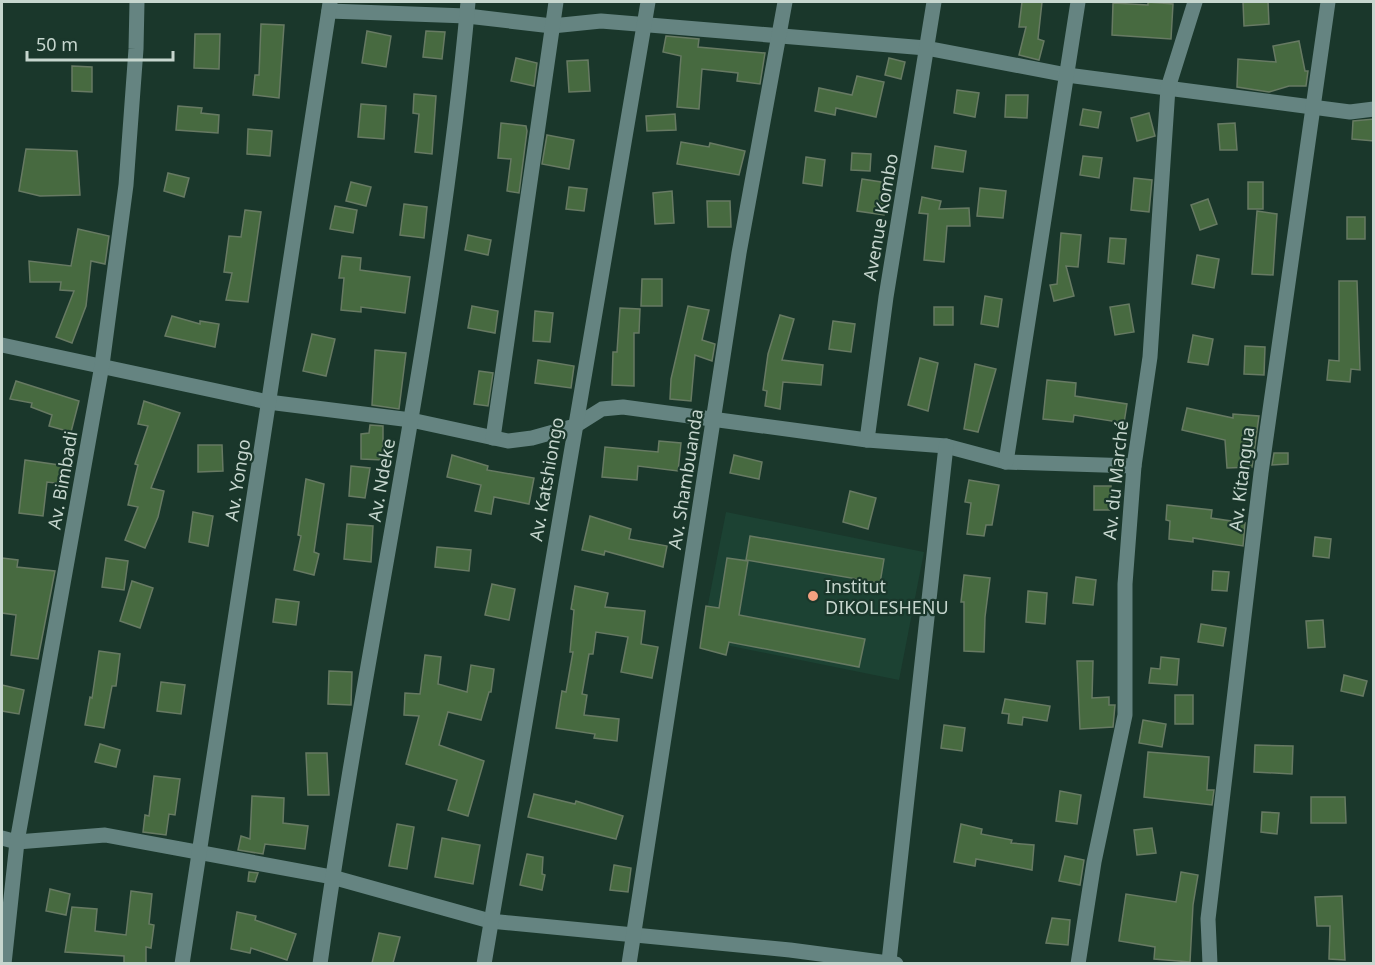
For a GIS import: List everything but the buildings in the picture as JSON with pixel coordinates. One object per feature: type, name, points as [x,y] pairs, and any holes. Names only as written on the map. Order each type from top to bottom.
[{"type":"street","name":"Av. Bimbadi","points":[[4,963],[17,842],[102,365],[126,185],[136,49],[137,2]]},
{"type":"street","points":[[493,438],[556,2]]},
{"type":"street","name":"Av. Katshiongo","points":[[484,963],[648,2]]},
{"type":"street","name":"Av. Shambuanda","points":[[629,963],[739,253],[785,2]]},
{"type":"street","name":"Avenue Kombo","points":[[867,440],[886,297],[916,125],[934,2]]},
{"type":"street","points":[[1006,462],[1078,2]]},
{"type":"street","name":"Av. du Marché","points":[[1078,963],[1094,862],[1125,715],[1125,584],[1134,466],[1150,357],[1168,88],[1195,2]]},
{"type":"street","name":"Av. Kitangua","points":[[1210,963],[1208,919],[1258,497],[1328,2]]},
{"type":"street","points":[[329,6],[468,9],[552,26],[601,21],[926,48],[1067,75],[1350,112],[1374,109]]},
{"type":"street","name":"Av. Yongo","points":[[182,963],[201,852],[329,6]]},
{"type":"street","name":"Av. Ndeke","points":[[320,963],[332,877],[411,420],[458,97],[468,9]]},
{"type":"street","points":[[2,345],[268,402],[411,420],[508,441],[532,438],[575,426],[602,409],[623,407],[715,417],[867,440],[946,446],[1006,462],[1134,466]]},
{"type":"street","points":[[2,838],[17,842],[105,835],[332,877],[490,921],[633,935],[789,957],[892,962],[946,446]]},
{"type":"shaded area","name":"Institut DIKOLESHENU","points":[[726,512],[924,552],[899,680],[701,640]]},
{"type":"place","name":"Institut DIKOLESHENU","points":[[813,596]]}]
